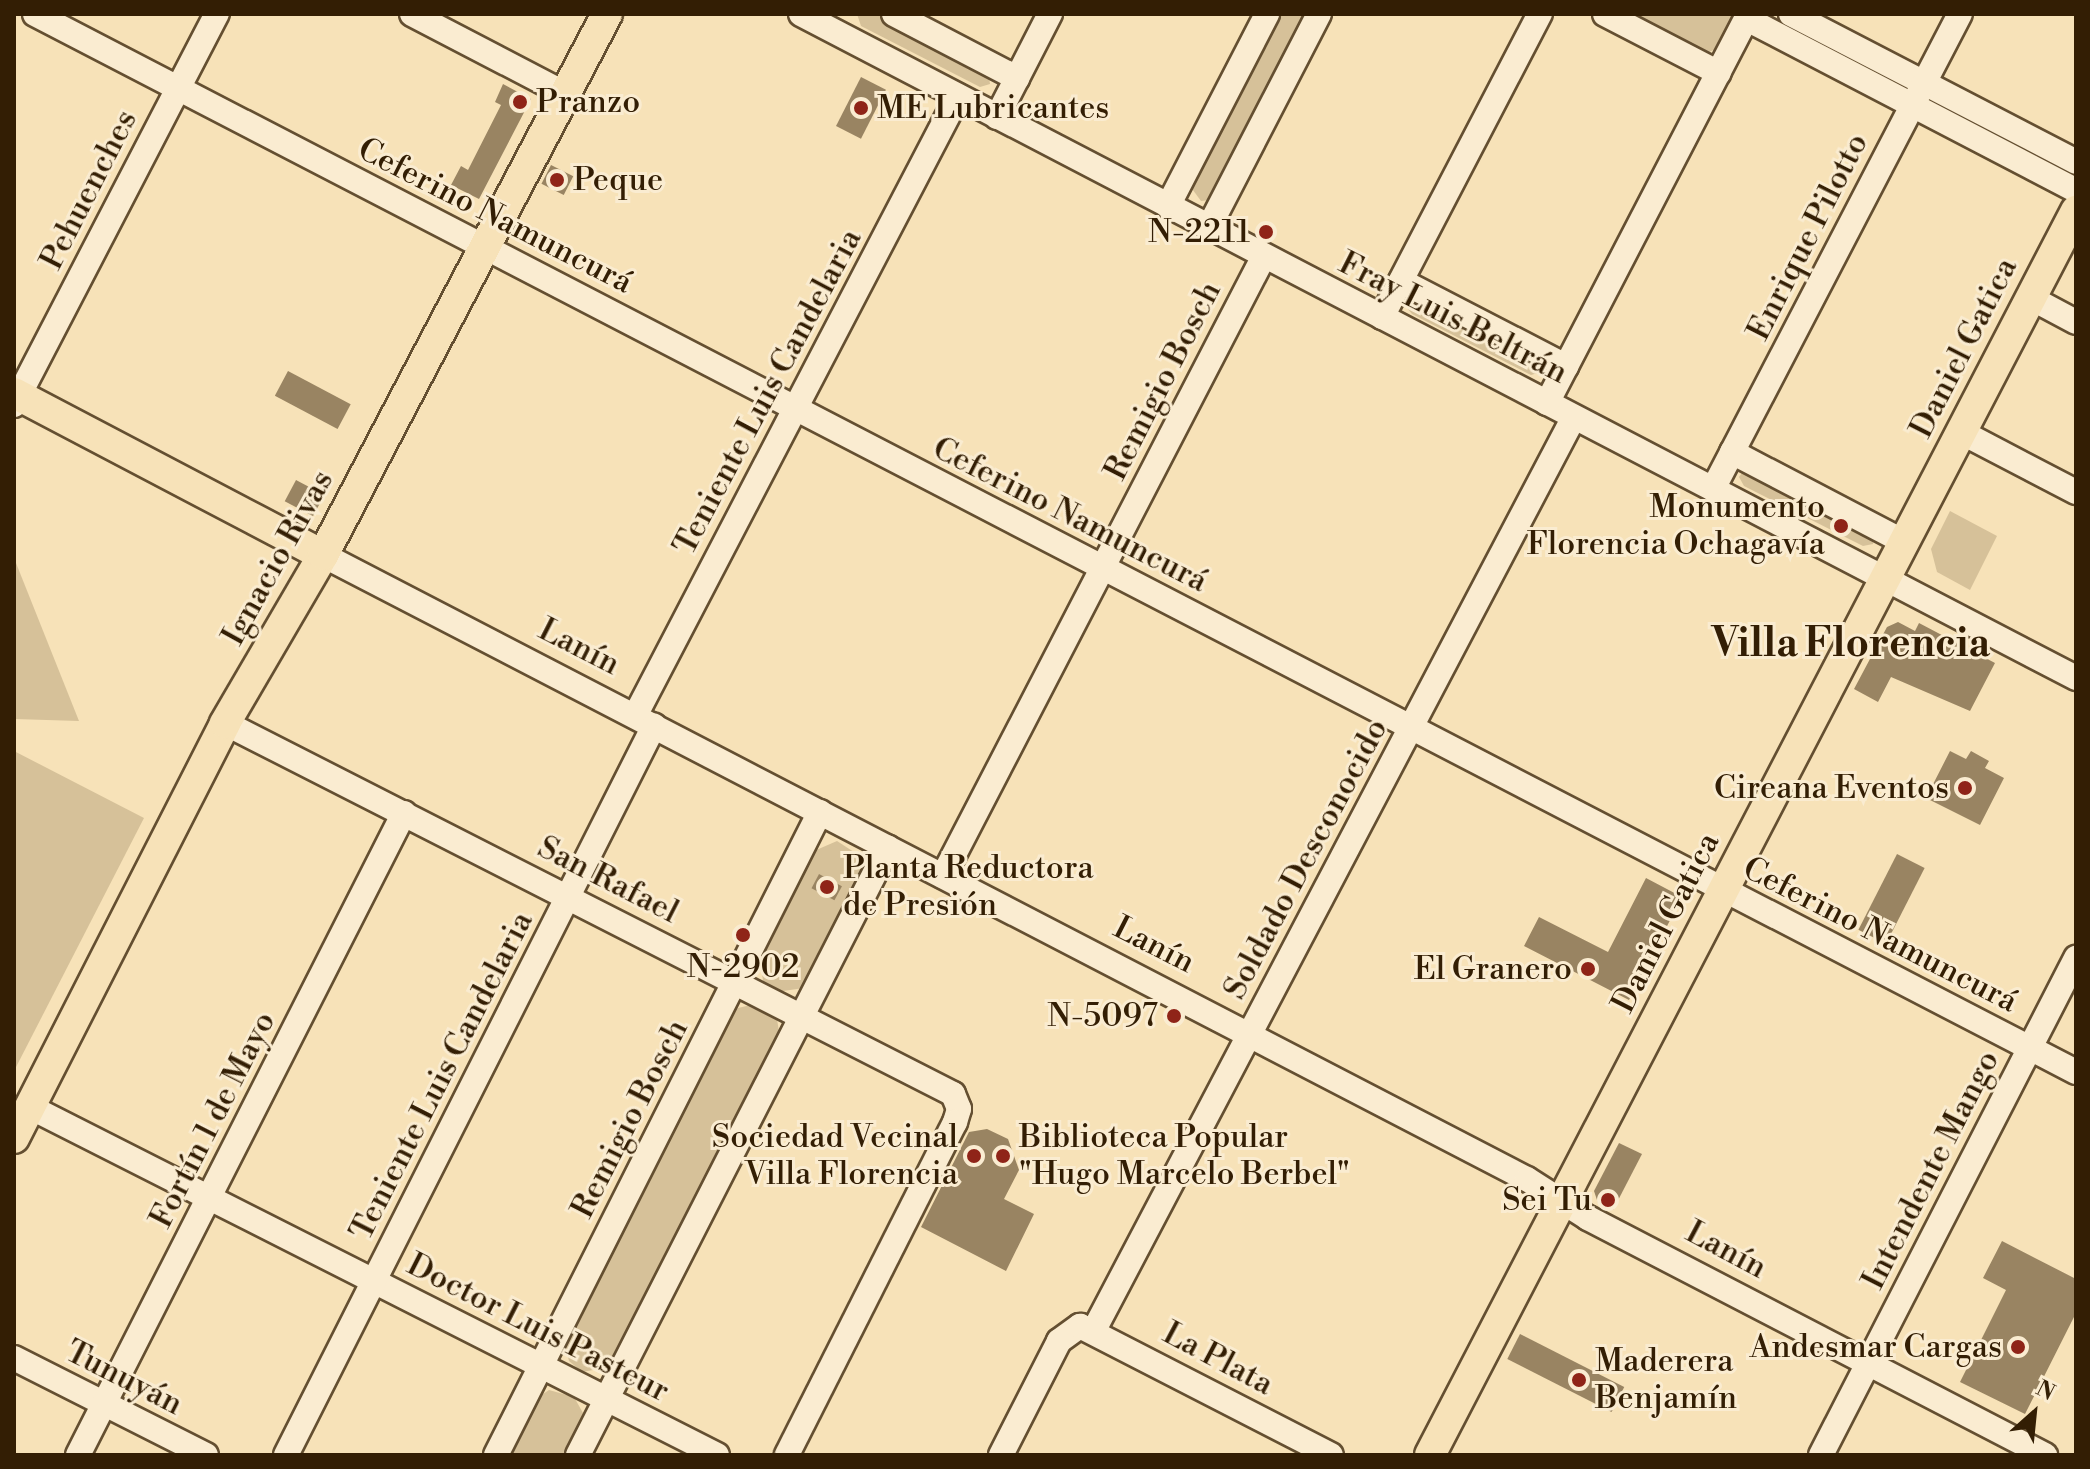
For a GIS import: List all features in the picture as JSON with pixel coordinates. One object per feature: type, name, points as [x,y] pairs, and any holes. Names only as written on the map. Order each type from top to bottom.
[{"type":"main road","name":"Ignacio Rivas","points":[[14,1138],[225,723],[323,555],[607,14]]},
{"type":"main road","name":"Daniel Gatica","points":[[1430,1455],[2076,211]]},
{"type":"main road","name":"Lanín","points":[[16,398],[323,555]]},
{"type":"street","name":"Ceferino Namuncurá","points":[[35,14],[2076,1072]]},
{"type":"street","name":"Pehuenches","points":[[16,398],[217,14]]},
{"type":"street","points":[[412,14],[566,94]]},
{"type":"street","name":"Fray Luis Beltrán","points":[[801,14],[836,22],[997,117],[2076,678]]},
{"type":"street","points":[[894,14],[1017,78]]},
{"type":"street","points":[[997,117],[1050,14]]},
{"type":"street","points":[[1168,206],[1267,14]]},
{"type":"street","points":[[1209,227],[1319,14]]},
{"type":"street","points":[[1382,317],[1540,14]]},
{"type":"street","points":[[1605,14],[1719,73]]},
{"type":"street","points":[[1791,14],[2076,162]]},
{"type":"street","name":"Enrique Pilotto","points":[[1713,489],[1960,14]]},
{"type":"street","points":[[1547,403],[1748,17],[2076,190]]},
{"type":"street","name":"Teniente Luis Candelaria","points":[[286,1455],[568,896],[644,721],[795,408],[958,96]]},
{"type":"street","name":"Remigio Bosch","points":[[943,876],[1264,256]]},
{"type":"street","name":"Fray Luis Beltrán","points":[[1401,281],[1566,366]]},
{"type":"street","points":[[2031,298],[2076,322]]},
{"type":"street","name":"Soldado Desconocido","points":[[1001,1455],[1059,1341],[1084,1329],[1249,1035],[1574,417]]},
{"type":"street","points":[[1961,432],[2076,492]]},
{"type":"street","points":[[1732,452],[1904,542]]},
{"type":"street","name":"Lanín","points":[[323,555],[1249,1035],[1867,1364],[2045,1455]]},
{"type":"street","name":"San Rafael","points":[[225,723],[941,1084],[957,1101],[955,1122],[787,1455]]},
{"type":"street","name":"Remigio Bosch","points":[[496,1455],[820,812]]},
{"type":"street","name":"Fortín 1 de Mayo","points":[[78,1455],[404,813]]},
{"type":"street","points":[[578,1455],[888,847]]},
{"type":"street","name":"Intendente Mango","points":[[1821,1455],[2076,958]]},
{"type":"street","name":"Doctor Luis Pasteur","points":[[30,1107],[717,1455]]},
{"type":"street","name":"La Plata","points":[[1084,1329],[1331,1455]]},
{"type":"street","name":"Tunuyán","points":[[14,1358],[206,1455]]},
{"type":"shaded area","points":[[857,14],[876,14],[988,71],[990,84],[980,87],[861,26]]},
{"type":"shaded area","points":[[1278,14],[1311,14],[1210,200],[1201,201],[1190,186]]},
{"type":"shaded area","points":[[1625,14],[1737,14],[1718,48],[1707,53]]},
{"type":"shaded area","points":[[1411,299],[1543,367],[1541,372],[1531,375],[1412,314],[1407,308]]},
{"type":"shaded area","points":[[1744,470],[1874,535],[1873,544],[1863,546],[1744,486],[1739,477]]},
{"type":"shaded area","points":[[1950,511],[1997,536],[1970,590],[1937,572],[1931,549]]},
{"type":"shaded area","points":[[14,558],[79,721],[14,719]]},
{"type":"shaded area","points":[[14,751],[144,818],[14,1071]]},
{"type":"shaded area","points":[[837,841],[860,856],[863,874],[804,988],[776,992],[763,981],[760,956],[814,851]]},
{"type":"shaded area","points":[[755,1004],[777,1019],[780,1038],[610,1367],[582,1372],[569,1361],[565,1344],[727,1021],[738,1008]]},
{"type":"shaded area","points":[[549,1390],[574,1397],[583,1413],[568,1455],[506,1455],[534,1400]]},
{"type":"building","name":"ME Lubricantes","points":[[861,77],[886,90],[861,139],[836,126]]},
{"type":"building","points":[[503,84],[531,99],[479,199],[451,185],[461,166],[468,170],[501,105],[495,102]]},
{"type":"building","name":"Peque","points":[[551,165],[573,176],[564,195],[541,184]]},
{"type":"building","points":[[288,371],[351,404],[338,429],[275,396]]},
{"type":"building","points":[[296,480],[324,495],[313,516],[285,501]]},
{"type":"building","points":[[1898,622],[1915,631],[1919,623],[1995,663],[1970,711],[1891,677],[1878,702],[1854,689],[1887,627]]},
{"type":"building","name":"Cireana Eventos","points":[[1950,751],[1966,759],[1971,751],[1989,761],[1985,768],[2004,778],[1980,825],[1926,798]]},
{"type":"building","points":[[1897,854],[1925,868],[1886,944],[1858,930]]},
{"type":"building","name":"Planta Reductora de Presión","points":[[819,874],[842,886],[834,900],[811,888]]},
{"type":"building","points":[[1646,878],[1682,897],[1629,1000],[1524,946],[1539,917],[1608,952]]},
{"type":"building","points":[[987,1129],[1008,1139],[1019,1170],[1004,1199],[1034,1214],[1006,1271],[921,1227],[969,1132]]},
{"type":"building","points":[[1619,1143],[1642,1154],[1613,1210],[1598,1203],[1594,1191]]},
{"type":"building","name":"Andesmar Cargas","points":[[2002,1241],[2076,1279],[2076,1313],[2025,1414],[1960,1382],[2006,1290],[1983,1278]]},
{"type":"building","name":"Maderera Benjamín","points":[[1520,1334],[1624,1387],[1612,1412],[1507,1359]]},
{"type":"place","name":"Pranzo","points":[[520,102]]},
{"type":"place","name":"ME Lubricantes","points":[[861,108]]},
{"type":"place","name":"Peque","points":[[557,180]]},
{"type":"place","name":"N-2211","points":[[1266,232]]},
{"type":"place","name":"Monumento Florencia Ochagavía","points":[[1841,526]]},
{"type":"place","name":"Cireana Eventos","points":[[1965,788]]},
{"type":"place","name":"Planta Reductora de Presión","points":[[827,887]]},
{"type":"place","name":"N-2902","points":[[743,935]]},
{"type":"place","name":"El Granero","points":[[1588,969]]},
{"type":"place","name":"N-5097","points":[[1174,1016]]},
{"type":"place","name":"Sociedad Vecinal Villa Florencia","points":[[974,1156]]},
{"type":"place","name":"Biblioteca Popular \"Hugo Marcelo Berbel\"","points":[[1003,1156]]},
{"type":"place","name":"Sei Tu","points":[[1608,1200]]},
{"type":"place","name":"Andesmar Cargas","points":[[2018,1347]]},
{"type":"place","name":"Maderera Benjamín","points":[[1579,1380]]},
{"type":"district","name":"Villa Florencia","points":[[1851,644]]}]
